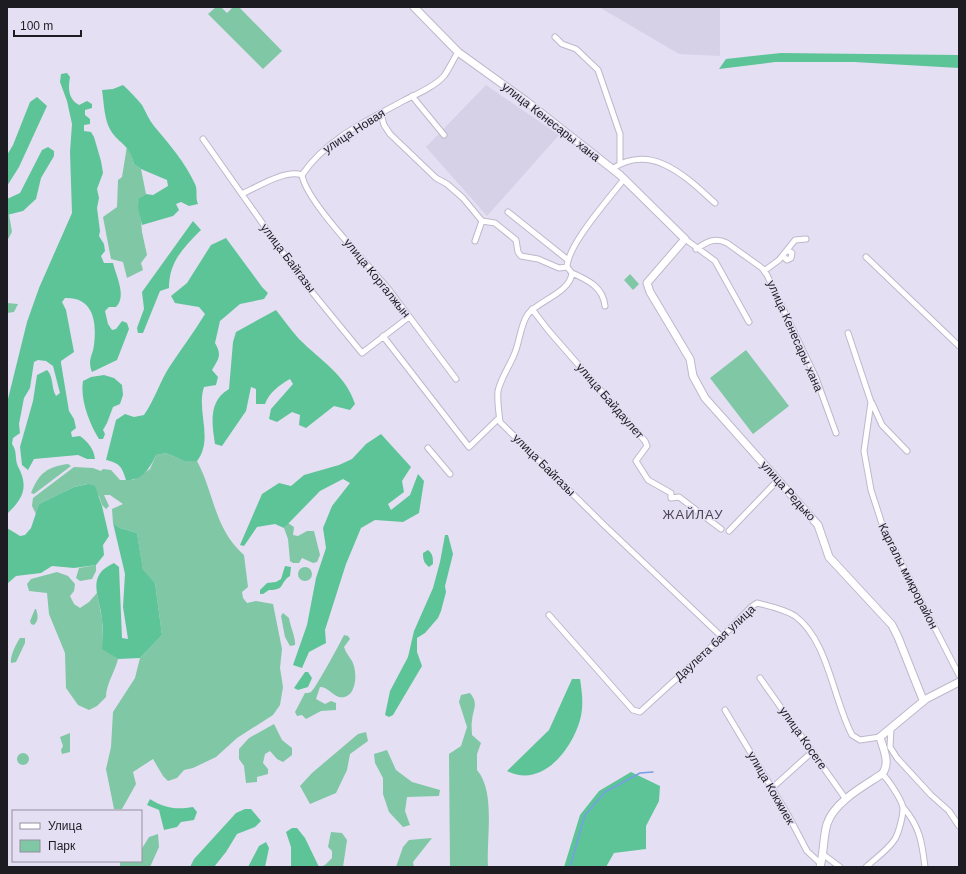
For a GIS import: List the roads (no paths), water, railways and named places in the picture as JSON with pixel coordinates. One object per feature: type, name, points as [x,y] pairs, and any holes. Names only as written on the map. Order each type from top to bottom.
[{"type":"street","name":"улица Кенесары хана","points":[[414,7],[458,52],[526,101],[624,179],[685,239]]},
{"type":"street","points":[[555,37],[562,44],[576,49],[598,70],[620,134],[620,163]]},
{"type":"street","name":"улица Новая","points":[[302,175],[311,161],[326,147],[363,123],[429,88],[443,77],[458,52]]},
{"type":"street","points":[[412,96],[444,135]]},
{"type":"street","points":[[383,112],[384,125],[390,134],[436,178],[447,184],[464,198],[482,221],[495,223],[516,240],[518,252],[521,256],[538,259],[559,268],[568,267]]},
{"type":"street","name":"улица Байгазы","points":[[203,139],[303,281],[362,353],[409,317]]},
{"type":"street","points":[[612,169],[620,163],[638,158],[649,159],[671,168],[688,179],[715,204]]},
{"type":"street","points":[[242,194],[283,176],[296,173],[302,175]]},
{"type":"street","name":"улица Коргалжын","points":[[302,175],[303,183],[320,208],[409,317],[456,379]]},
{"type":"street","points":[[605,306],[604,298],[597,288],[589,280],[572,273],[568,267],[568,260],[587,226],[624,179]]},
{"type":"street","points":[[508,212],[568,260]]},
{"type":"street","points":[[475,241],[482,221]]},
{"type":"street","points":[[764,271],[783,256],[787,260],[791,258],[792,253],[787,250],[797,238],[806,239]]},
{"type":"street","points":[[685,239],[696,249],[715,261],[748,322]]},
{"type":"street","name":"улица Редько","points":[[685,239],[647,283],[650,292],[690,359],[693,376],[705,398],[818,525],[829,557],[892,625],[923,700]]},
{"type":"street","name":"улица Кенесары хана","points":[[696,249],[711,240],[727,242],[764,271],[816,378],[836,433]]},
{"type":"street","points":[[866,257],[959,346]]},
{"type":"street","points":[[383,336],[469,447],[500,418],[498,394],[499,386],[514,354],[527,315],[532,309],[550,299],[560,291],[570,280],[572,273]]},
{"type":"street","name":"улица Байдаулет","points":[[532,309],[548,330],[645,441],[647,446],[636,461],[648,480],[671,493],[671,498],[679,497],[721,529]]},
{"type":"street","name":"Каргалы микрорайон","points":[[848,333],[871,402],[864,451],[871,490],[882,527],[959,675]]},
{"type":"street","points":[[871,402],[882,425],[907,451]]},
{"type":"street","name":"улица Байгазы","points":[[500,418],[500,422],[605,526],[722,638]]},
{"type":"street","points":[[428,448],[450,474]]},
{"type":"street","points":[[729,531],[778,480]]},
{"type":"street","name":"Даулета бая улица","points":[[549,615],[633,710],[640,712],[722,638],[750,607],[757,602],[776,608],[794,615],[805,625],[819,645],[852,735],[860,740],[880,737]]},
{"type":"street","name":"улица Косеге","points":[[760,678],[846,798]]},
{"type":"street","points":[[820,866],[824,855],[828,821],[846,798],[882,774],[886,763],[880,737],[923,700],[959,682]]},
{"type":"street","name":"улица Кокжиек","points":[[725,710],[807,851],[820,866]]},
{"type":"street","points":[[891,728],[890,747],[897,758],[931,795],[949,811],[959,826]]},
{"type":"street","points":[[771,789],[812,752]]},
{"type":"street","points":[[882,774],[888,779],[903,807],[914,820],[922,841],[925,867]]},
{"type":"street","points":[[866,867],[889,847],[896,837],[903,807]]},
{"type":"street","points":[[824,855],[840,867]]},
{"type":"waterway","points":[[570,867],[585,815],[605,792],[640,773],[653,772]]},
{"type":"district","name":"ЖАЙЛАУ","points":[[693,514]]}]
